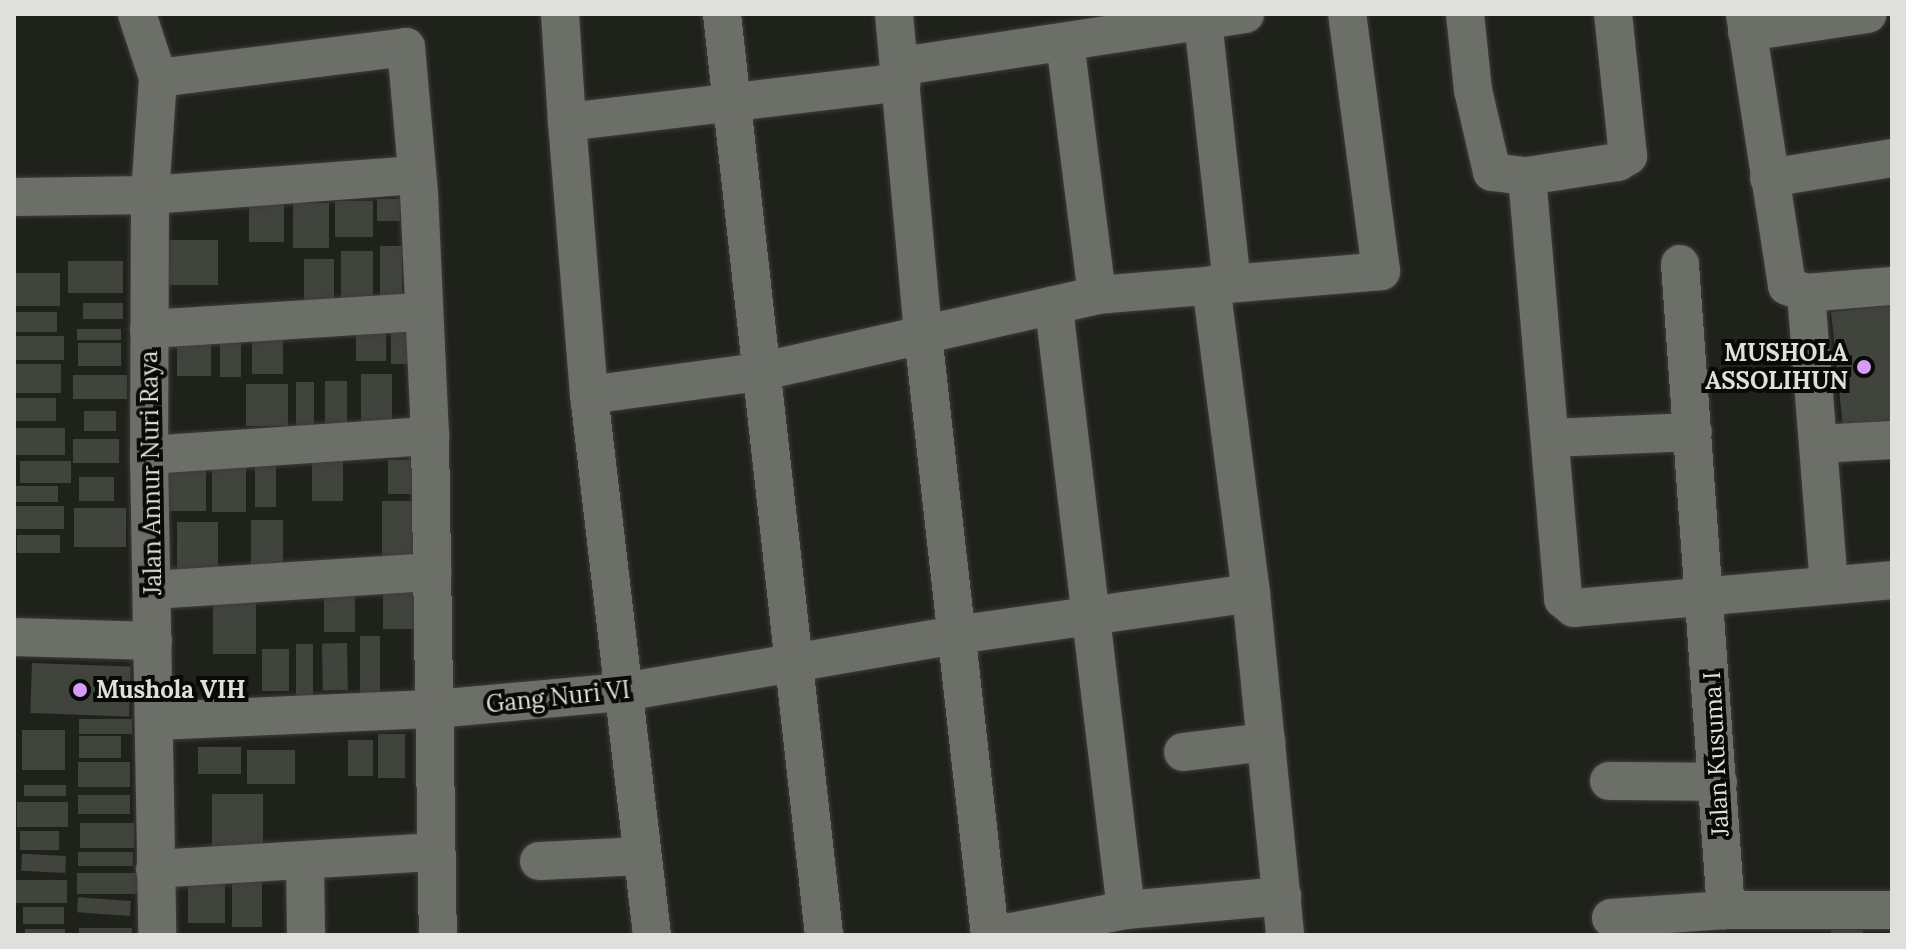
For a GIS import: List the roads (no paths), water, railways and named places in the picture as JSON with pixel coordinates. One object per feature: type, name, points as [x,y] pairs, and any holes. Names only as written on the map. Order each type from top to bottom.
[{"type":"street","name":"Jalan Annur Nuri Raya","points":[[137,14],[158,78],[150,195],[149,329],[157,935]]},
{"type":"street","points":[[560,14],[589,395],[652,935]]},
{"type":"street","points":[[722,14],[759,372],[824,935]]},
{"type":"street","points":[[894,14],[902,74],[923,335],[993,935],[1126,910],[1282,896]]},
{"type":"street","points":[[567,122],[730,106],[1065,42],[1245,14]]},
{"type":"street","points":[[589,395],[759,372],[1054,308],[1097,295],[1381,271],[1347,14]]},
{"type":"street","points":[[1465,14],[1473,90],[1492,172],[1527,176],[1618,162],[1628,156],[1613,14]]},
{"type":"street","points":[[1868,14],[1746,23],[1783,276],[1787,286],[1806,293],[1892,286]]},
{"type":"street","points":[[1203,21],[1222,284],[1285,935]]},
{"type":"street","points":[[1065,42],[1097,295]]},
{"type":"street","points":[[158,78],[402,45],[410,68],[430,436],[435,709],[432,852],[438,935]]},
{"type":"street","points":[[1769,178],[1892,158]]},
{"type":"street","points":[[14,197],[150,195],[415,175]]},
{"type":"street","points":[[1527,176],[1563,599],[1574,608],[1707,599],[1829,583],[1892,580]]},
{"type":"street","name":"Jalan Kusuma I","points":[[1680,264],[1707,599],[1726,910]]},
{"type":"street","points":[[1806,293],[1829,583]]},
{"type":"street","points":[[1054,308],[1088,614],[1126,910]]},
{"type":"street","points":[[149,329],[423,312]]},
{"type":"street","points":[[1550,438],[1693,432]]},
{"type":"street","points":[[149,455],[430,436]]},
{"type":"street","points":[[1818,444],[1892,440]]},
{"type":"street","points":[[152,590],[432,572]]},
{"type":"street","name":"Gang Nuri VI","points":[[156,721],[435,709],[623,692],[1088,614],[1251,593]]},
{"type":"street","points":[[14,637],[153,641]]},
{"type":"street","points":[[1183,752],[1266,742]]},
{"type":"street","points":[[1609,781],[1718,782]]},
{"type":"street","points":[[155,869],[432,852]]},
{"type":"street","points":[[539,861],[642,856]]},
{"type":"street","points":[[305,862],[306,935]]},
{"type":"street","points":[[1611,918],[1726,910],[1892,910]]},
{"type":"place","name":"MUSHOLA ASSOLIHUN","points":[[1864,367]]},
{"type":"place","name":"Mushola VIH","points":[[80,690]]}]
